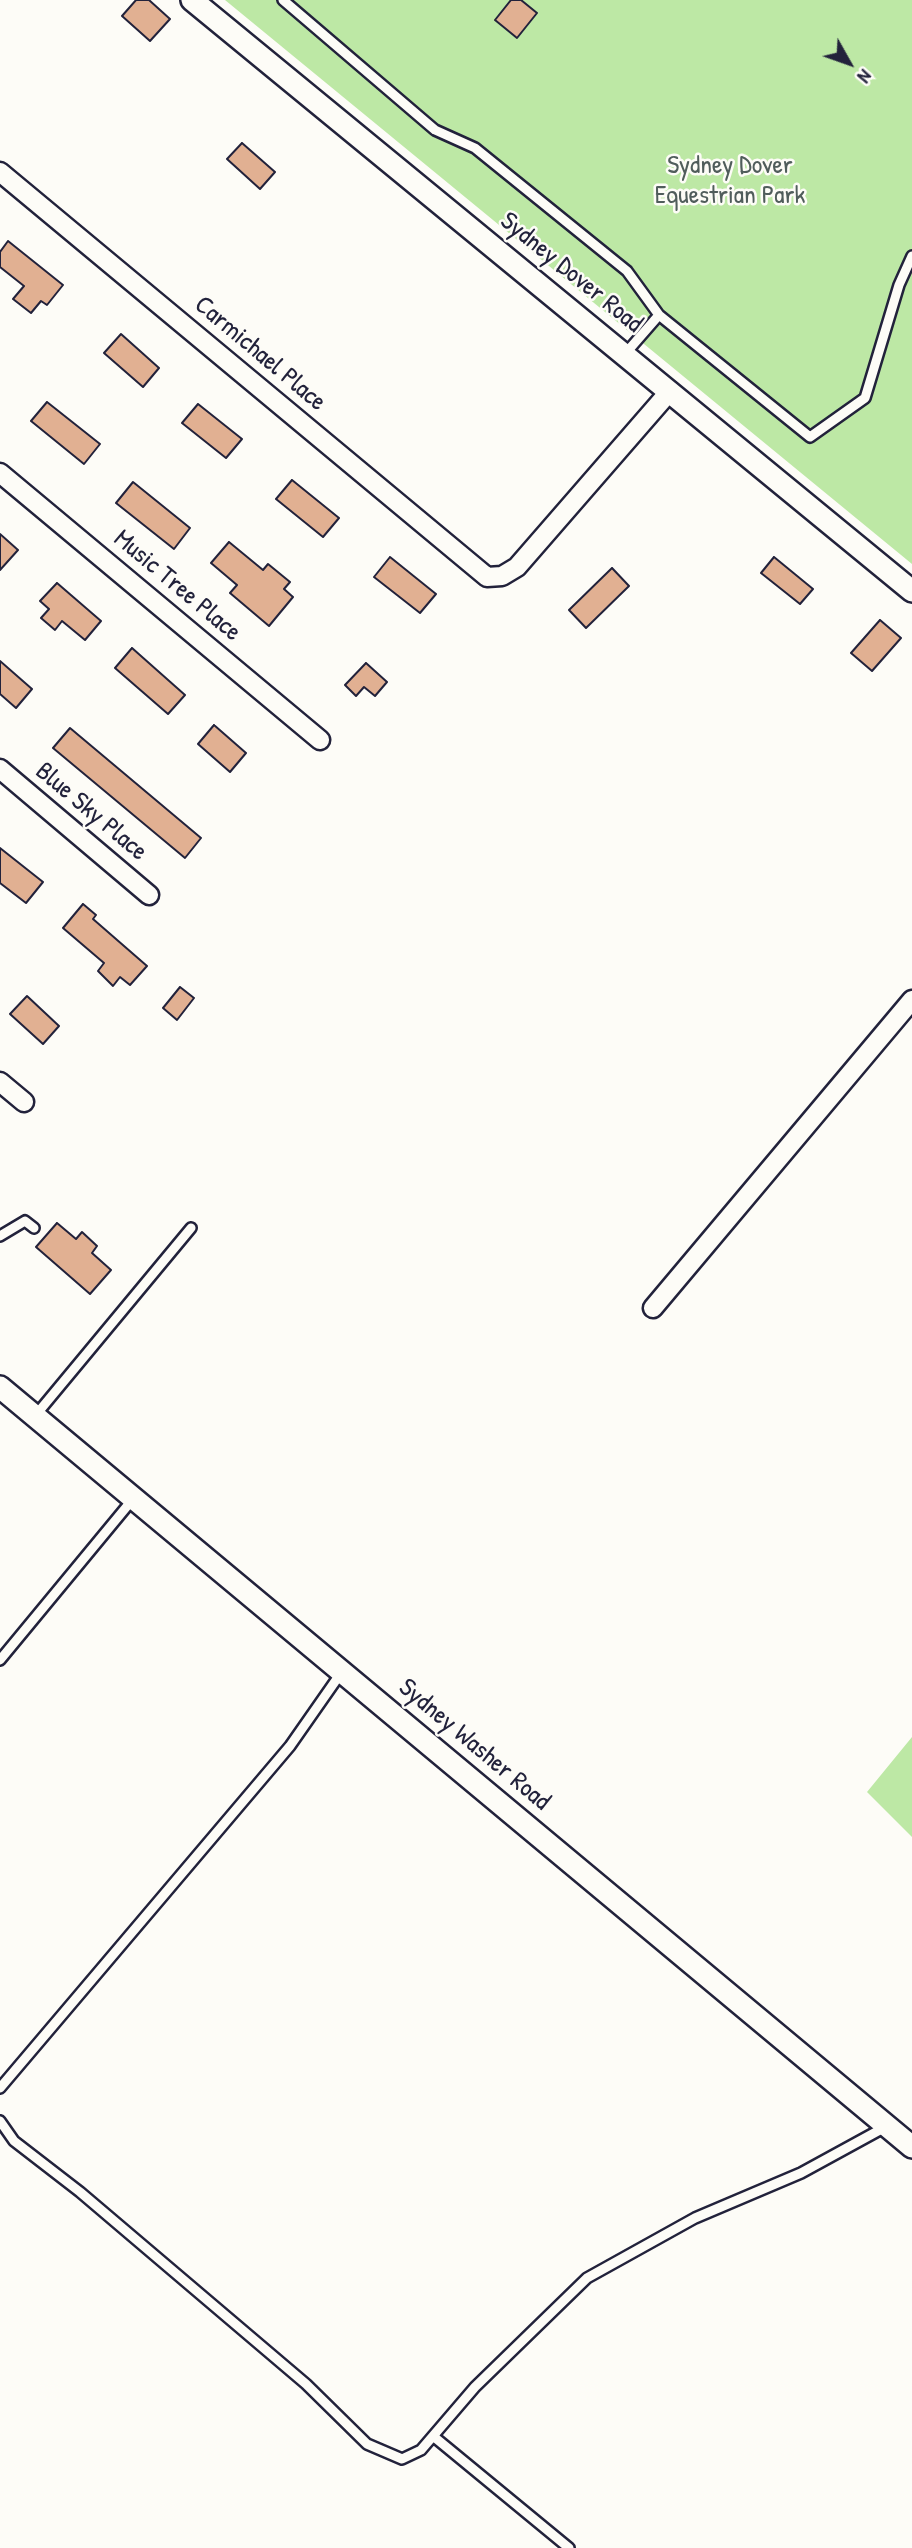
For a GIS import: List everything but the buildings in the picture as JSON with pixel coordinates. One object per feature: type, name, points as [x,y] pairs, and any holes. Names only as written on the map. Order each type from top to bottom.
[{"type":"street","name":"Sydney Dover Road","points":[[192,0],[912,591]]},
{"type":"street","name":"Carmichael Place","points":[[0,172],[487,577],[502,576],[517,567],[670,391]]},
{"type":"street","name":"Music Tree Place","points":[[0,472],[320,740]]},
{"type":"street","name":"Blue Sky Place","points":[[0,769],[149,895]]},
{"type":"street","points":[[653,1308],[912,1000]]},
{"type":"street","points":[[0,1082],[24,1102]]},
{"type":"street","name":"Sydney Washer Road","points":[[0,1387],[912,2147]]},
{"type":"lane","points":[[283,0],[398,95],[435,130],[475,148],[627,271],[659,315],[810,437],[865,398],[899,285],[912,256]]},
{"type":"lane","points":[[625,354],[659,315]]},
{"type":"lane","points":[[0,1236],[25,1222],[34,1228]]},
{"type":"lane","points":[[36,1416],[191,1228]]},
{"type":"lane","points":[[0,1660],[134,1498]]},
{"type":"lane","points":[[0,2088],[290,1746],[342,1672]]},
{"type":"lane","points":[[0,2121],[14,2141],[80,2192],[306,2384],[367,2444],[401,2459],[421,2450],[475,2386],[587,2278],[695,2218],[801,2173],[887,2126]]},
{"type":"lane","points":[[433,2436],[569,2548]]},
{"type":"green space","name":"Sydney Dover Equestrian Park","points":[[225,0],[912,0],[912,564]]},
{"type":"green space","points":[[912,1737],[912,1837],[867,1792]]}]
